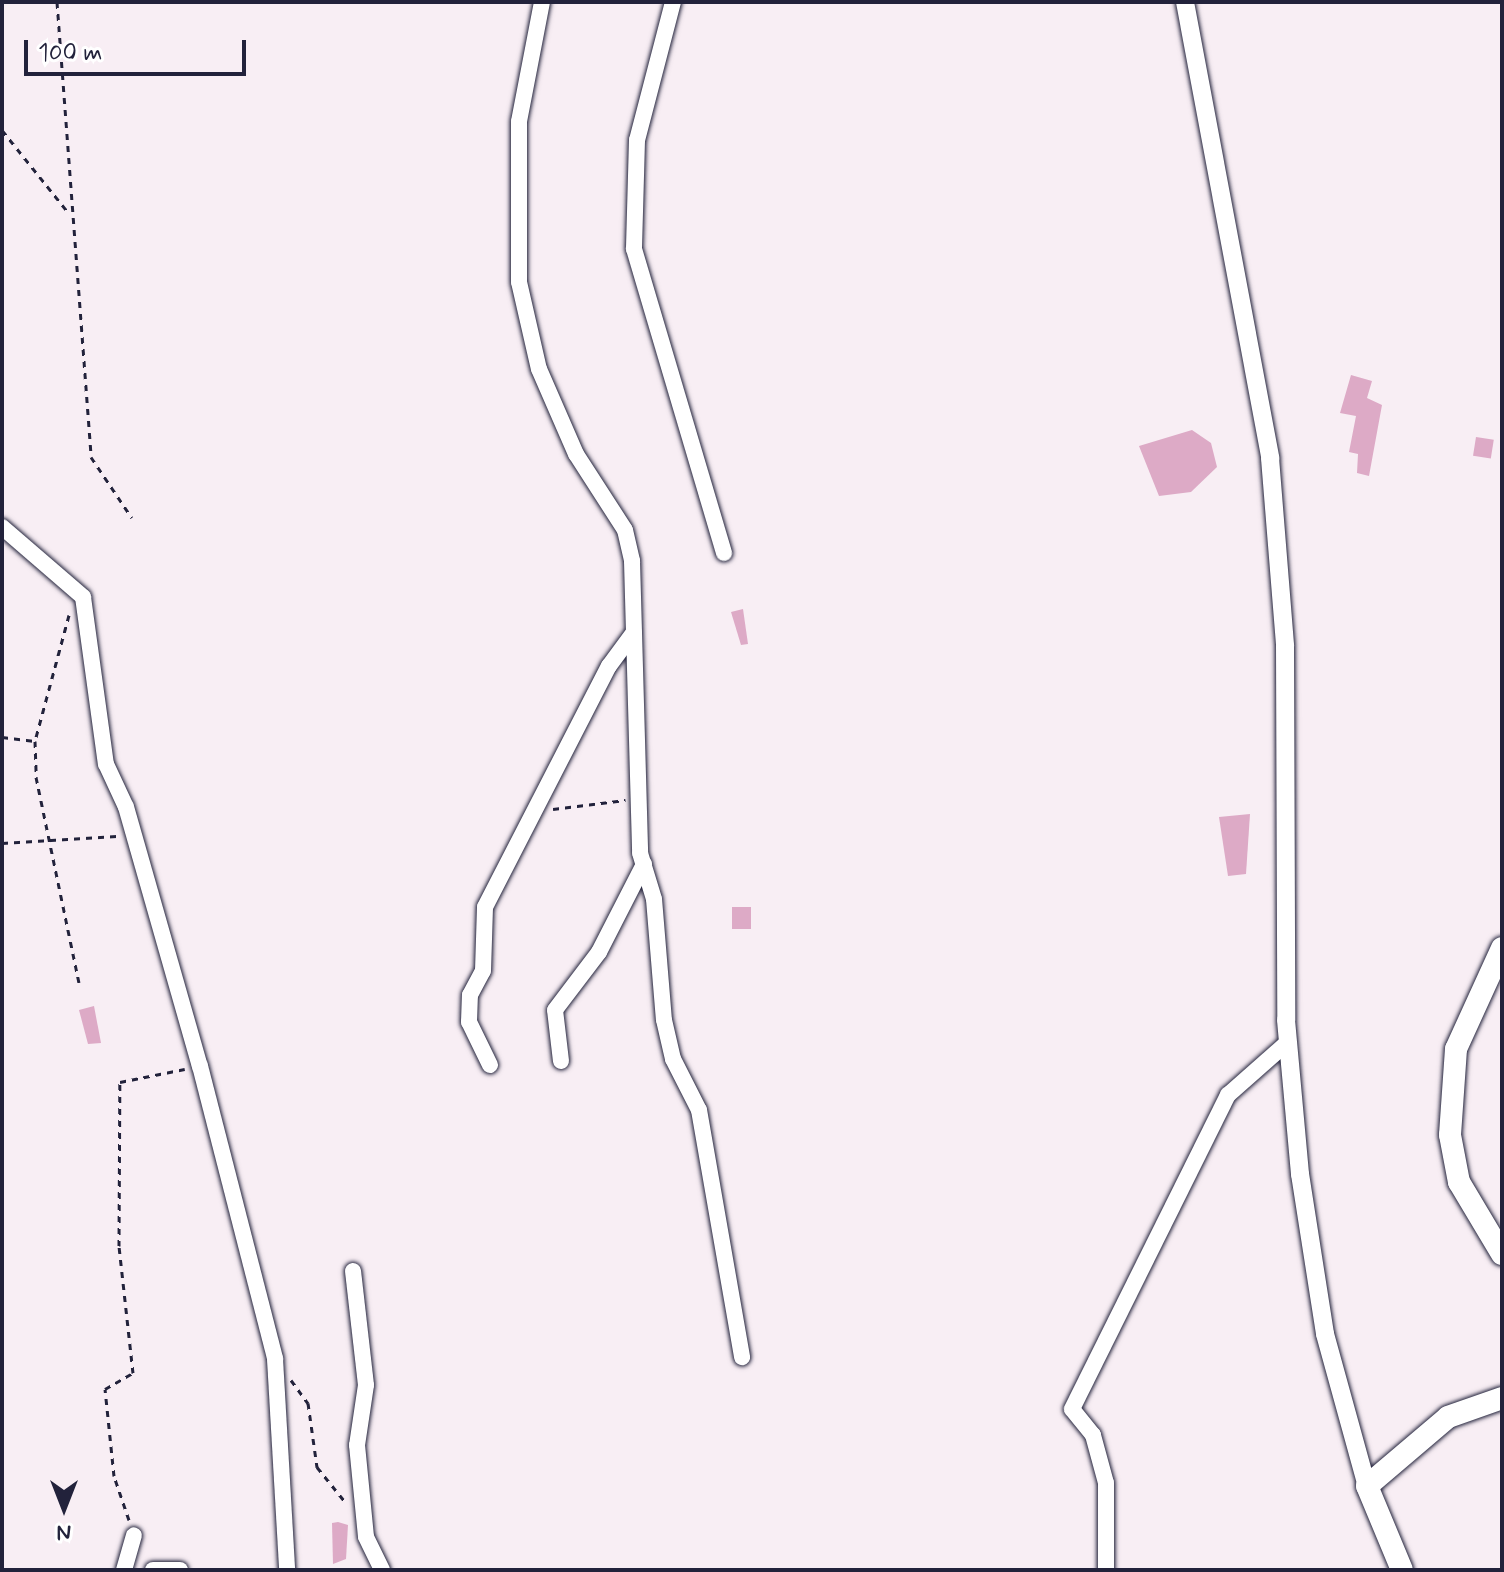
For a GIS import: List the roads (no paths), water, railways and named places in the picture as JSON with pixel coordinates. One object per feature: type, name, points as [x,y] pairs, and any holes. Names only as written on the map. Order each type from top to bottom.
[{"type":"main road","points":[[1502,948],[1456,1049],[1450,1135],[1459,1182],[1502,1254]]},
{"type":"main road","points":[[1402,1570],[1367,1486],[1448,1417],[1502,1398]]},
{"type":"street","points":[[542,2],[519,122],[519,282],[539,369],[576,454],[625,530],[634,632],[636,798],[644,864],[654,899],[664,1020],[673,1059],[699,1110],[742,1357]]},
{"type":"street","points":[[673,2],[637,140],[634,249],[724,553]]},
{"type":"street","points":[[1185,2],[1270,458],[1285,646],[1288,1042],[1319,1305],[1367,1486]]},
{"type":"street","points":[[2,527],[83,597],[93,704],[200,1066],[275,1359],[287,1570]]},
{"type":"street","points":[[490,1065],[469,1022],[470,995],[483,971],[485,907],[609,666],[634,632]]},
{"type":"street","points":[[561,1061],[555,1010],[599,952],[644,864]]},
{"type":"street","points":[[1106,1570],[1106,1483],[1093,1435],[1072,1409],[1228,1095],[1288,1042]]},
{"type":"street","points":[[353,1271],[366,1385],[357,1445],[366,1537],[382,1570]]},
{"type":"street","points":[[124,1570],[134,1535]]},
{"type":"street","points":[[153,1570],[180,1570]]}]
